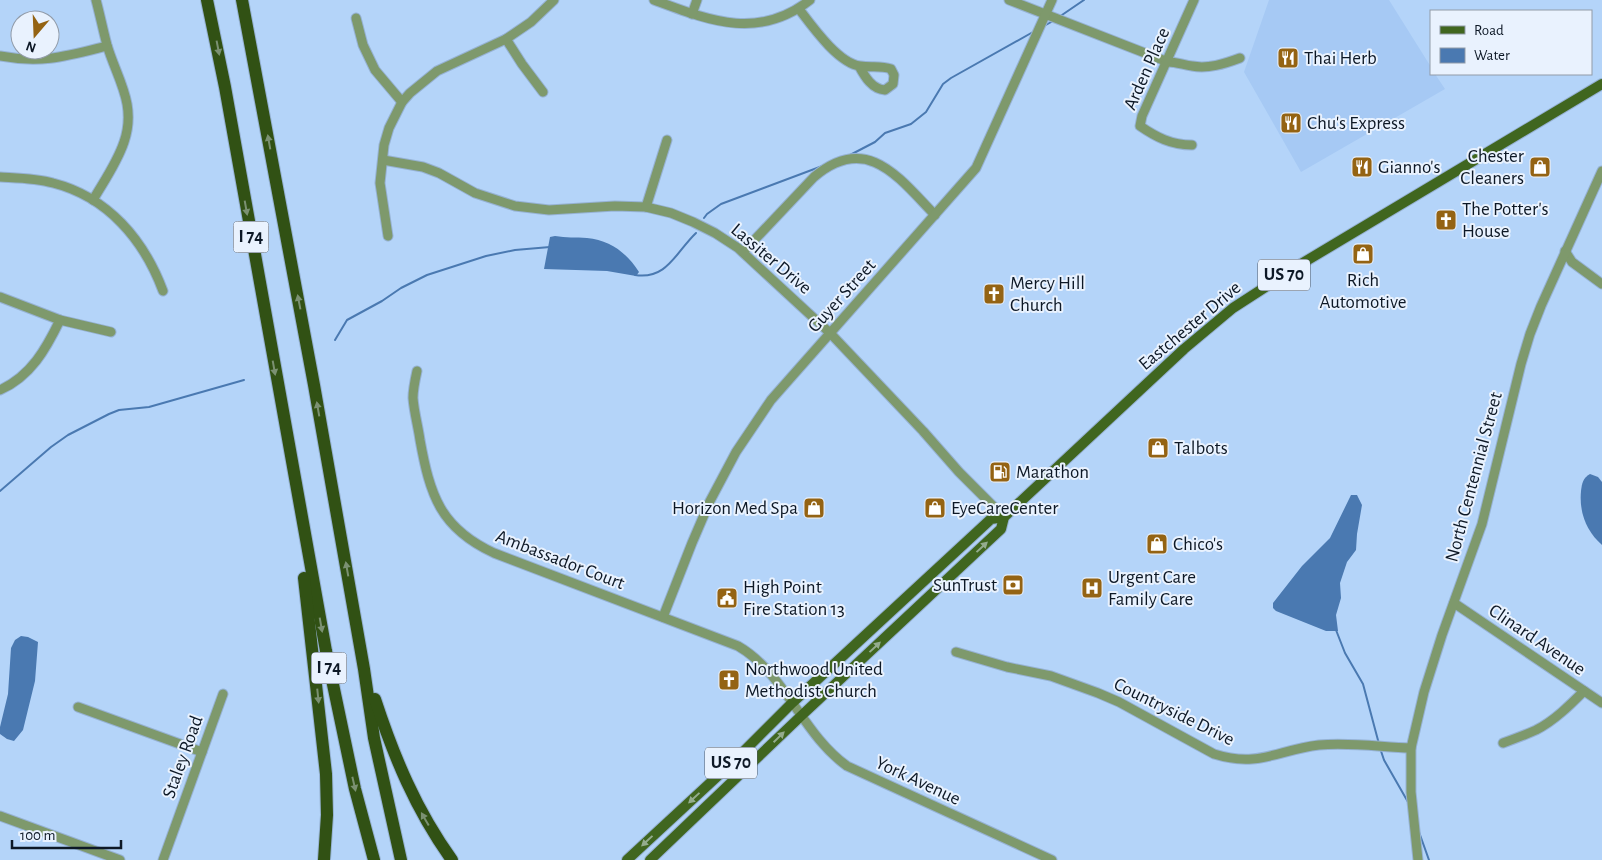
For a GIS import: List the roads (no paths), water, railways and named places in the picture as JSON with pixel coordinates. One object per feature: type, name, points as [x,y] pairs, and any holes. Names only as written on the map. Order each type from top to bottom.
[{"type":"highway","name":"I 74","points":[[207,0],[227,96],[293,474],[337,707],[355,789],[374,860]]},
{"type":"highway","name":"I 74","points":[[242,0],[312,375],[364,669],[374,738],[402,860]]},
{"type":"highway","points":[[293,474],[326,774],[327,815],[324,860]]},
{"type":"highway","points":[[364,669],[401,771],[427,823],[452,860]]},
{"type":"main road","name":"Eastchester Drive","points":[[650,860],[1000,529],[1004,517],[1184,349],[1233,308],[1301,264],[1597,90],[1602,84]]},
{"type":"main road","name":"Eastchester Drive","points":[[627,860],[736,759],[792,703],[992,519],[1004,517]]},
{"type":"street","points":[[93,200],[118,157],[125,140],[128,109],[125,90],[107,46],[96,0]]},
{"type":"street","points":[[388,236],[380,183],[384,145],[389,128],[402,102],[437,71],[506,39],[531,22],[554,0]]},
{"type":"street","points":[[654,0],[716,22],[738,24],[761,22],[798,9],[810,0]]},
{"type":"street","points":[[692,14],[697,0]]},
{"type":"street","points":[[1009,0],[1168,62],[1194,67],[1222,65],[1240,58]]},
{"type":"street","name":"Guyer Street","points":[[663,617],[700,524],[736,452],[772,400],[976,168],[1052,0]]},
{"type":"street","name":"Arden Place","points":[[1192,145],[1179,145],[1168,142],[1140,126],[1194,0]]},
{"type":"street","points":[[798,9],[833,50],[844,59],[859,66]]},
{"type":"street","points":[[356,18],[363,45],[375,70],[402,102]]},
{"type":"street","points":[[506,39],[543,92]]},
{"type":"street","points":[[0,56],[22,60],[54,59],[107,46]]},
{"type":"street","points":[[646,207],[667,140]]},
{"type":"street","name":"Lassiter Drive","points":[[383,160],[423,167],[439,173],[475,193],[515,206],[549,210],[615,206],[646,207],[671,213],[715,233],[743,252],[830,334],[923,431],[965,479],[1004,517]]},
{"type":"street","points":[[743,252],[826,166],[845,160],[866,160],[887,168],[935,215]]},
{"type":"street","name":"North Centennial Street","points":[[1418,860],[1411,792],[1411,748],[1424,692],[1482,524],[1520,364],[1541,306],[1602,171]]},
{"type":"street","points":[[0,177],[36,179],[55,183],[93,200],[117,219],[134,236],[155,272],[163,291]]},
{"type":"street","points":[[1565,251],[1572,262],[1602,284]]},
{"type":"street","points":[[0,297],[60,320],[111,332]]},
{"type":"street","points":[[0,390],[24,374],[39,359],[60,320]]},
{"type":"street","name":"Ambassador Court","points":[[417,371],[413,398],[428,481],[441,509],[458,530],[481,547],[494,553],[728,640],[749,652],[769,671],[792,703]]},
{"type":"street","name":"Clinard Avenue","points":[[1454,603],[1602,703]]},
{"type":"street","name":"Countryside Drive","points":[[956,652],[1057,678],[1098,693],[1119,702],[1214,754],[1230,759],[1258,760],[1305,748],[1327,745],[1411,748]]},
{"type":"street","points":[[1503,743],[1537,730],[1570,705],[1584,691]]},
{"type":"street","name":"Staley Road","points":[[163,860],[223,694]]},
{"type":"street","name":"York Avenue","points":[[792,703],[826,749],[847,766],[1052,860]]},
{"type":"street","points":[[78,707],[202,752]]},
{"type":"street","points":[[0,816],[120,860]]},
{"type":"water","points":[[550,237],[603,241],[623,253],[639,272],[636,276],[607,271],[544,269]]},
{"type":"water","points":[[1590,474],[1598,477],[1602,482],[1602,545],[1596,540],[1588,527],[1581,506],[1582,483]]},
{"type":"water","points":[[1351,495],[1357,495],[1362,505],[1356,550],[1347,562],[1340,583],[1341,598],[1336,615],[1338,631],[1326,631],[1276,611],[1273,608],[1273,603],[1302,566],[1330,538]]},
{"type":"water","points":[[21,636],[38,642],[35,681],[23,730],[14,741],[0,734],[0,727],[8,694],[11,648],[15,640]]},
{"type":"waterway","points":[[1059,17],[1084,0]]},
{"type":"waterway","points":[[1044,26],[1053,21]]},
{"type":"waterway","points":[[850,155],[875,142],[885,133],[911,124],[926,112],[943,84],[1033,32]]},
{"type":"waterway","points":[[704,218],[721,204],[825,165]]},
{"type":"waterway","points":[[635,275],[646,275],[663,269],[696,233]]},
{"type":"waterway","points":[[335,340],[347,320],[427,275],[486,256],[515,250],[550,247]]},
{"type":"waterway","points":[[0,491],[51,447],[68,435],[109,414],[119,410],[149,407],[244,380]]},
{"type":"waterway","points":[[1336,630],[1345,653],[1363,684],[1379,744]]},
{"type":"waterway","points":[[1380,748],[1384,760],[1408,802]]},
{"type":"waterway","points":[[1419,832],[1429,860]]},
{"type":"place","name":"Thai Herb","points":[[1288,58]]},
{"type":"place","name":"Chu's Express","points":[[1291,123]]},
{"type":"place","name":"Gianno's","points":[[1362,167]]},
{"type":"place","name":"Chester Cleaners","points":[[1540,167]]},
{"type":"place","name":"The Potter's House","points":[[1446,220]]},
{"type":"place","name":"Rich Automotive","points":[[1363,254]]},
{"type":"place","name":"Mercy Hill Church","points":[[994,294]]},
{"type":"place","name":"Talbots","points":[[1158,448]]},
{"type":"place","name":"Marathon","points":[[1000,472]]},
{"type":"place","name":"Horizon Med Spa","points":[[814,508]]},
{"type":"place","name":"EyeCareCenter","points":[[935,508]]},
{"type":"place","name":"Chico's","points":[[1157,544]]},
{"type":"place","name":"SunTrust","points":[[1013,585]]},
{"type":"place","name":"Urgent Care Family Care","points":[[1092,588]]},
{"type":"place","name":"High Point Fire Station 13","points":[[727,598]]},
{"type":"place","name":"Northwood United Methodist Church","points":[[729,680]]}]
